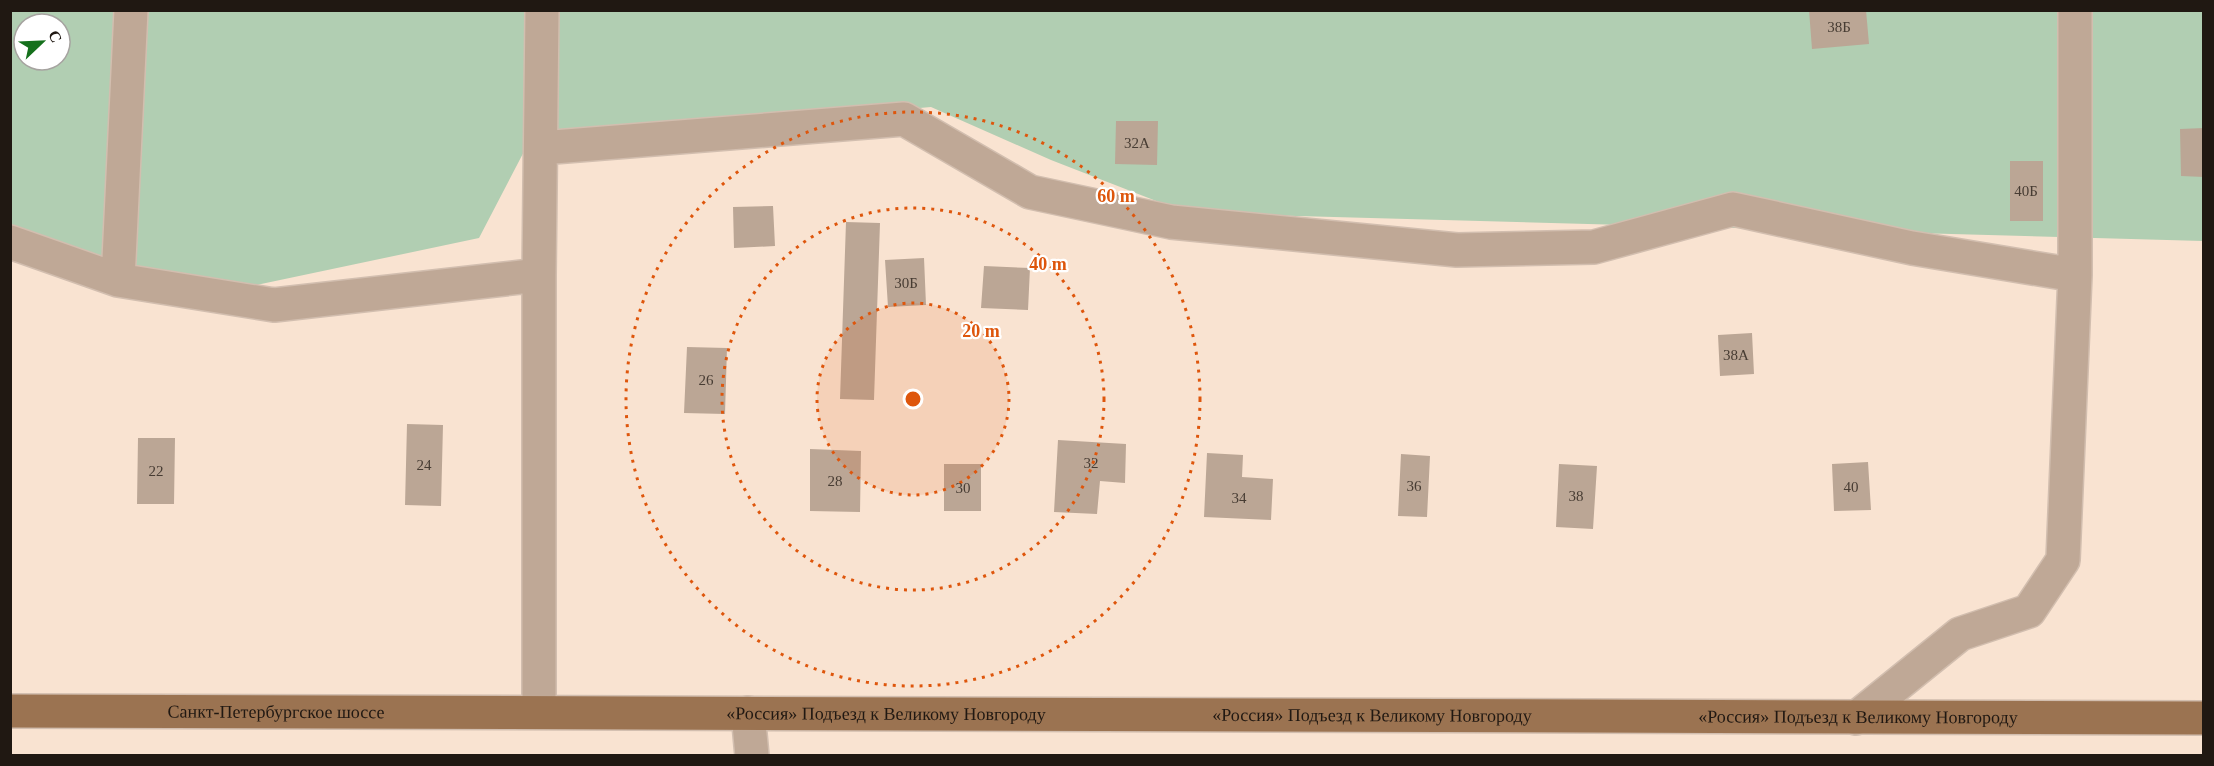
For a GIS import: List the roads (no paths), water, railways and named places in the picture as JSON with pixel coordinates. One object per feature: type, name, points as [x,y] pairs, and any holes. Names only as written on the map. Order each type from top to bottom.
[{"type":"main road","name":"Санкт-Петербургское шоссе","points":[[10,711],[539,711]]},
{"type":"main road","name":"«Россия» Подъезд к Великому Новгороду","points":[[539,711],[2204,718]]},
{"type":"street","points":[[118,280],[131,10]]},
{"type":"street","points":[[539,711],[539,275],[542,10]]},
{"type":"street","points":[[1856,718],[1960,634],[2029,611],[2063,560],[2075,275],[2074,10]]},
{"type":"street","points":[[541,148],[904,119],[1030,192],[1171,222],[1457,250],[1594,247],[1733,209],[1912,248],[2075,275]]},
{"type":"street","points":[[10,242],[118,280],[274,305],[539,275]]},
{"type":"street","points":[[748,713],[752,756]]}]
